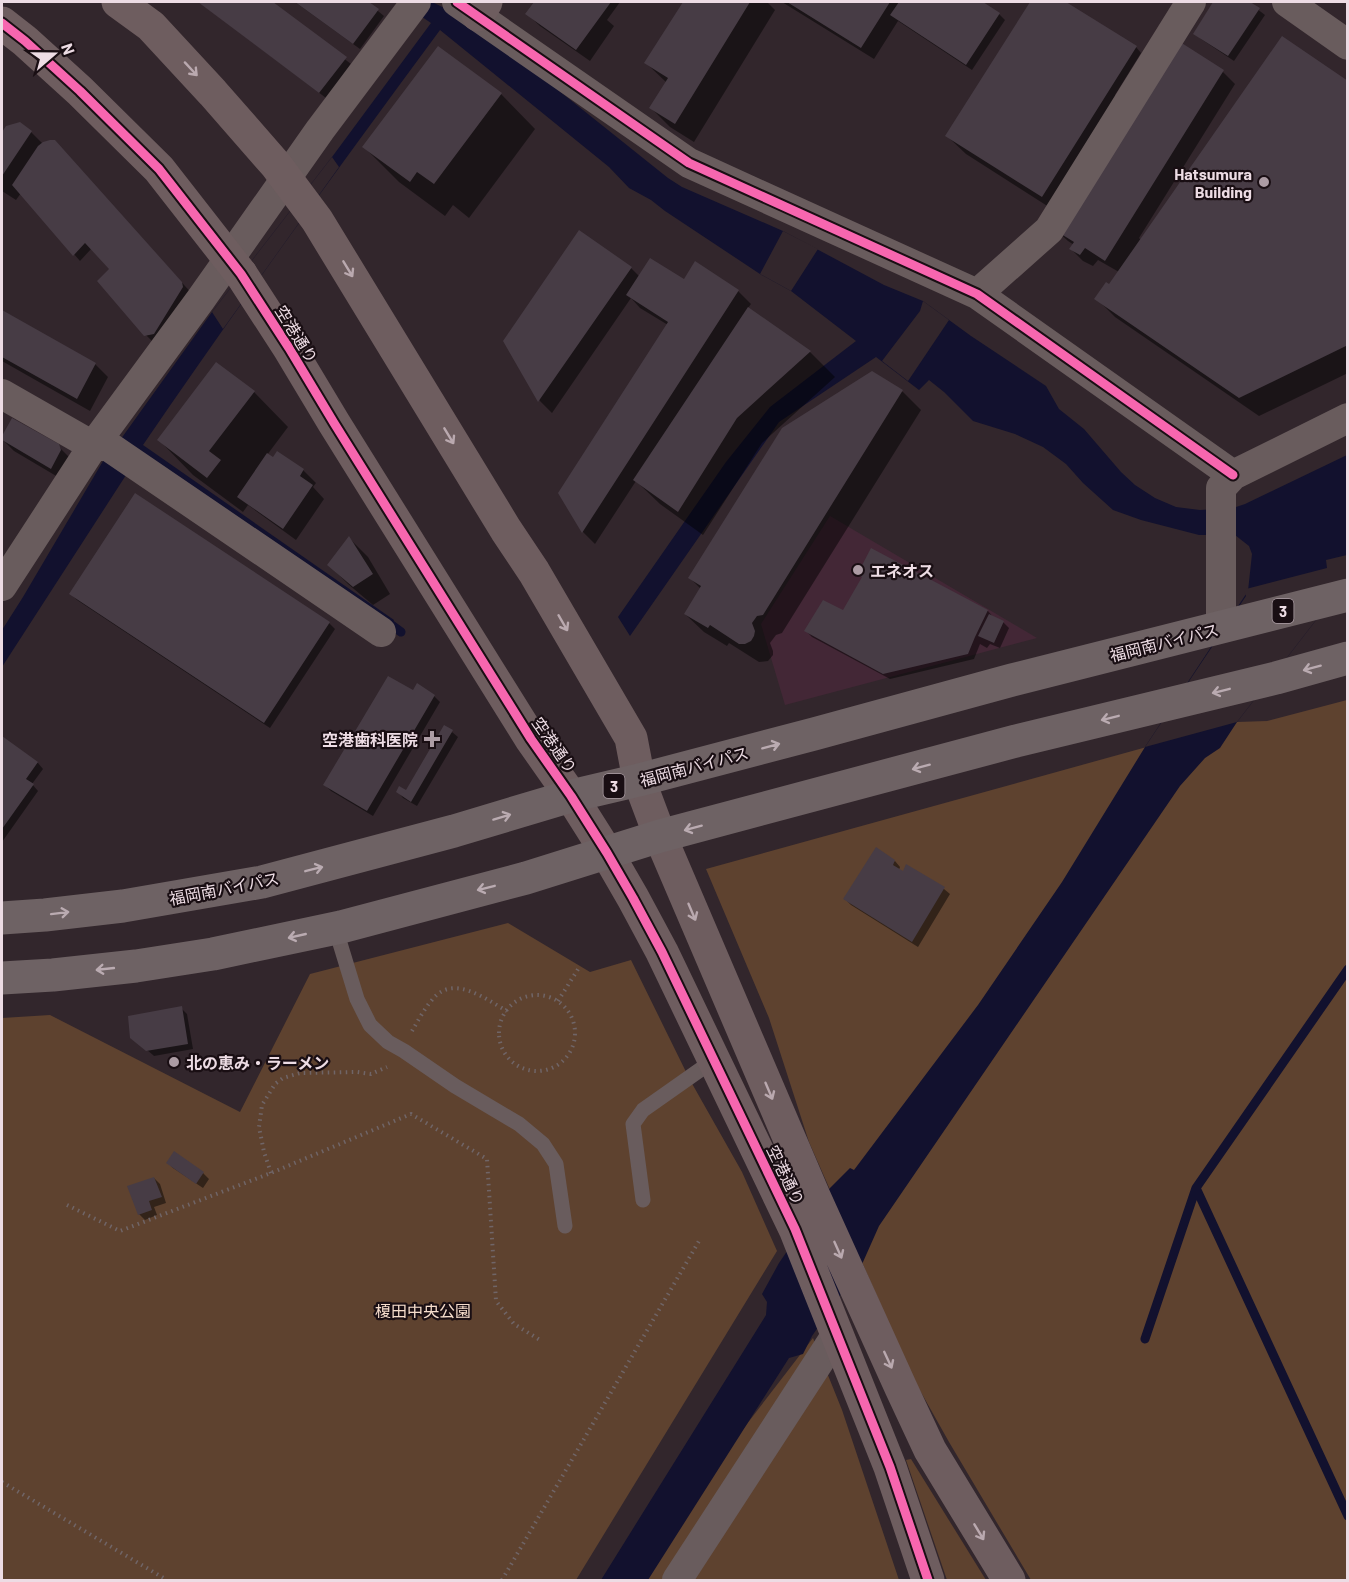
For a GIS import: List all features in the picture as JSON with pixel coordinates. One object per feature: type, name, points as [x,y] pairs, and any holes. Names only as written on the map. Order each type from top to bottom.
[{"type":"highway","name":"福岡南バイパス","points":[[2,918],[123,906],[262,882],[454,831],[571,796],[814,735],[1012,680],[1346,595]]},
{"type":"highway","points":[[2,978],[136,966],[213,954],[335,927],[526,878],[660,836],[1005,744],[1276,678],[1347,658]]},
{"type":"street","points":[[118,2],[151,26],[221,102],[276,165],[317,219],[506,531],[534,572],[631,738],[639,780],[660,836],[863,1307],[930,1450],[1009,1581]]},
{"type":"street","points":[[978,294],[1049,230],[1191,2]]},
{"type":"street","points":[[1287,2],[1347,45]]},
{"type":"street","points":[[474,6],[689,163],[978,294],[1233,475]]},
{"type":"street","points":[[2,586],[315,136],[411,8]]},
{"type":"street","name":"空港通り","points":[[2,23],[80,91],[159,169],[229,260],[289,348],[531,740],[571,796],[607,853],[662,952],[795,1229],[890,1467],[928,1581]]},
{"type":"street","points":[[2,393],[138,466],[381,632]]},
{"type":"street","points":[[1221,627],[1221,488],[1233,475],[1347,418]]},
{"type":"street","points":[[678,1581],[837,1334]]},
{"type":"lane","points":[[335,927],[357,999],[370,1025],[388,1042],[519,1124],[543,1144],[555,1164],[566,1226]]},
{"type":"lane","points":[[643,1200],[633,1124],[643,1110],[714,1060]]},
{"type":"path","points":[[558,1001],[579,966]]},
{"type":"path","points":[[271,1173],[259,1126],[262,1105],[275,1084],[283,1078],[300,1073],[357,1072],[371,1074],[387,1067],[432,1000],[439,992],[448,988],[457,987],[470,990],[507,1011]]},
{"type":"path","points":[[534,995],[547,996],[558,1001],[573,1021],[575,1033],[573,1045],[557,1065],[534,1071],[522,1067],[511,1060],[504,1051],[500,1039],[500,1026],[507,1011],[511,1004],[534,995]]},
{"type":"path","points":[[67,1205],[120,1231],[271,1173],[411,1114],[487,1159],[496,1301],[514,1324],[540,1340]]},
{"type":"path","points":[[502,1581],[699,1241]]},
{"type":"path","points":[[2,1482],[167,1581]]},
{"type":"shaded area","points":[[400,2],[432,2],[473,22],[682,187],[783,231],[884,285],[923,301],[1046,386],[1059,409],[1084,429],[1135,485],[1155,498],[1176,507],[1200,510],[1233,508],[1347,455],[1347,580],[1237,722],[1220,748],[1205,758],[1180,786],[879,1226],[863,1262],[812,1336],[803,1354],[789,1358],[648,1580],[601,1580],[766,1315],[767,1302],[762,1294],[779,1263],[830,1188],[850,1168],[854,1170],[978,1005],[1062,882],[1145,747],[1248,591],[1252,554],[1249,546],[1235,535],[1199,535],[1113,510],[1066,464],[1043,447],[1015,434],[973,421],[929,380],[919,390],[876,357],[779,422],[630,636],[618,617],[726,462],[770,407],[856,341],[791,291],[760,274],[651,200],[629,188],[609,167],[440,30],[290,236],[143,445],[394,620],[390,630],[128,472],[2,667],[2,630],[106,456],[431,23]]},
{"type":"shaded area","name":"エネオス","points":[[830,516],[1037,638],[785,705],[761,624]]},
{"type":"green space","points":[[1347,700],[1347,1580],[1031,1580],[913,1378],[809,1142],[769,1018],[706,869],[1237,722],[1267,721]]},
{"type":"green space","name":"榎田中央公園","points":[[508,923],[590,972],[631,960],[690,1080],[742,1172],[777,1251],[576,1580],[2,1580],[2,1018],[50,1015],[240,1112],[310,974]]},
{"type":"green space","points":[[813,1338],[842,1410],[899,1580],[627,1580]]},
{"type":"green space","points":[[911,1459],[986,1580],[947,1580],[906,1460]]},
{"type":"pier","points":[[332,157],[339,167],[223,329],[212,312]]},
{"type":"pier","points":[[783,231],[818,249],[791,291],[760,274]]},
{"type":"pier","points":[[923,301],[949,320],[908,381],[882,361],[920,311]]},
{"type":"pier","points":[[1347,555],[1347,580],[1237,722],[1145,747],[1246,596],[1244,591],[1246,589],[1327,568],[1326,560]]},
{"type":"building","points":[[198,2],[273,2],[347,57],[319,93]]},
{"type":"building","points":[[295,2],[369,2],[379,9],[353,44]]},
{"type":"building","points":[[534,2],[611,2],[576,50],[525,14]]},
{"type":"building","points":[[683,2],[750,2],[675,124],[649,108],[668,78],[644,63]]},
{"type":"building","points":[[787,2],[890,2],[861,48]]},
{"type":"building","points":[[899,2],[983,2],[1000,13],[966,65],[890,15]]},
{"type":"building","points":[[1030,2],[1066,2],[1137,46],[1042,197],[945,136]]},
{"type":"building","points":[[1213,2],[1250,2],[1260,8],[1228,56],[1193,34]]},
{"type":"building","name":"Hatsumura Building","points":[[1282,36],[1348,81],[1348,345],[1239,398],[1094,299],[1106,282],[1109,284]]},
{"type":"building","points":[[1177,40],[1224,70],[1105,261],[1085,248],[1080,255],[1069,249],[1074,242],[1053,229]]},
{"type":"building","points":[[438,46],[502,93],[434,184],[417,172],[410,182],[362,147]]},
{"type":"building","points":[[20,122],[32,131],[2,176],[2,132],[6,126]]},
{"type":"building","points":[[55,140],[182,282],[183,287],[154,334],[144,336],[97,281],[109,269],[85,243],[73,256],[12,185],[38,146]]},
{"type":"building","points":[[579,230],[632,267],[538,402],[503,341]]},
{"type":"building","points":[[650,258],[684,279],[695,261],[739,290],[582,533],[558,493],[668,322],[626,295]]},
{"type":"building","points":[[748,307],[811,351],[737,418],[678,512],[633,480]]},
{"type":"building","points":[[2,310],[96,363],[77,399],[2,357]]},
{"type":"building","points":[[216,362],[255,391],[209,451],[221,460],[207,478],[157,440]]},
{"type":"building","points":[[872,371],[903,390],[763,615],[757,616],[752,623],[755,631],[751,641],[739,644],[710,625],[708,628],[684,614],[701,586],[688,578],[782,428]]},
{"type":"building","points":[[12,418],[59,444],[61,450],[51,469],[2,440]]},
{"type":"building","points":[[277,451],[304,469],[300,476],[313,485],[283,529],[237,497],[267,453],[273,457]]},
{"type":"building","points":[[135,493],[330,622],[264,723],[69,594]]},
{"type":"building","points":[[349,536],[373,574],[353,587],[327,565]]},
{"type":"building","points":[[871,548],[988,610],[968,654],[883,674],[804,631],[823,600],[843,610],[862,577],[857,575]]},
{"type":"building","points":[[989,614],[1004,621],[994,643],[978,636]]},
{"type":"building","points":[[388,676],[413,690],[417,683],[435,695],[367,811],[323,785]]},
{"type":"building","points":[[444,725],[453,730],[411,802],[396,792],[399,786],[406,790]]},
{"type":"building","points":[[2,736],[38,762],[26,779],[34,784],[2,829]]},
{"type":"building","points":[[876,847],[895,860],[893,865],[903,871],[906,864],[945,887],[912,942],[843,899]]},
{"type":"building","points":[[182,1006],[188,1044],[146,1051],[130,1038],[128,1016]]},
{"type":"building","points":[[174,1151],[204,1172],[196,1184],[166,1163]]},
{"type":"building","points":[[154,1177],[162,1197],[149,1201],[152,1210],[138,1215],[127,1186]]},
{"type":"waterway","points":[[386,621],[401,632]]},
{"type":"waterway","points":[[1348,969],[1196,1188],[1348,1516]]},
{"type":"waterway","points":[[1145,1339],[1196,1188]]},
{"type":"cycle path","points":[[457,2],[689,163],[977,294],[1233,475]]},
{"type":"cycle path","points":[[2,23],[80,91],[159,169],[241,274],[531,739],[607,853],[662,952],[795,1229],[890,1467],[928,1580]]},
{"type":"place","name":"Hatsumura Building","points":[[1264,182]]},
{"type":"place","name":"エネオス","points":[[858,570]]},
{"type":"place","name":"空港歯科医院","points":[[432,739]]},
{"type":"place","name":"北の恵み・ラーメン","points":[[174,1062]]}]
